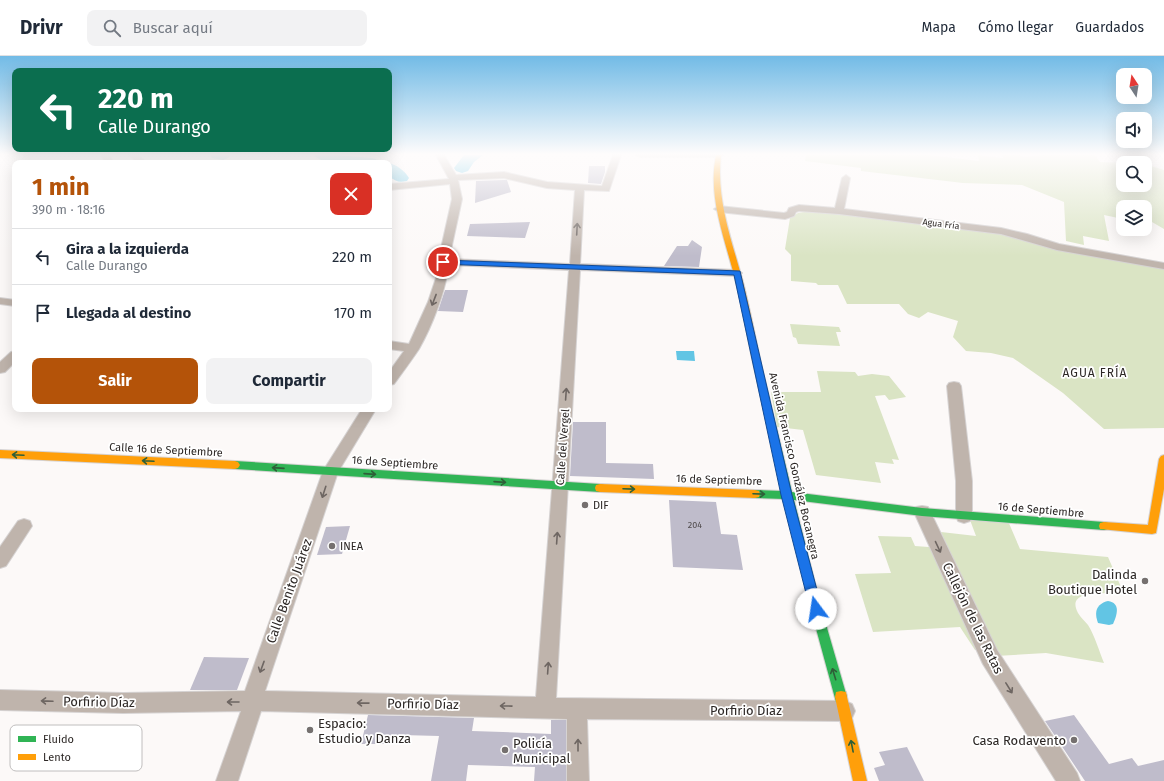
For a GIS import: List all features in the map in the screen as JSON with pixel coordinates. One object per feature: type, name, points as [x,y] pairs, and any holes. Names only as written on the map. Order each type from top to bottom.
[{"type":"street","points":[[392,377],[413,348],[434,302],[442,275],[443,262],[457,199],[455,189]]},
{"type":"street","name":"Calle del Vergel","points":[[546,706],[580,189]]},
{"type":"street","name":"Avenida Francisco González Bocanegra","points":[[718,189],[720,209],[737,273],[786,495],[823,637],[845,711],[860,781]]},
{"type":"street","points":[[839,211],[844,189]]},
{"type":"street","name":"Agua Fría","points":[[720,209],[785,216],[789,215],[792,210],[796,208],[839,211],[1001,231],[1028,237],[1057,247],[1164,266]]},
{"type":"street","points":[[443,262],[737,273]]},
{"type":"street","points":[[0,301],[12,302]]},
{"type":"street","points":[[392,345],[413,348]]},
{"type":"street","points":[[0,369],[12,358]]},
{"type":"street","points":[[954,386],[964,481],[964,516]]},
{"type":"street","name":"Calle Benito Juárez","points":[[227,781],[251,713],[256,684],[331,471],[367,412]]},
{"type":"street","name":"Calle 16 de Septiembre","points":[[0,454],[331,471]]},
{"type":"street","name":"16 de Septiembre","points":[[331,471],[560,486],[786,495],[922,512],[1152,530],[1164,460]]},
{"type":"street","name":"Callejón de las Ratas","points":[[922,512],[990,657],[1069,781]]},
{"type":"street","points":[[0,561],[24,526]]},
{"type":"street","name":"Porfirio Díaz","points":[[0,700],[123,703],[271,701],[546,706],[577,709],[845,711]]},
{"type":"street","points":[[577,709],[578,781]]},
{"type":"green space","points":[[1031,189],[1116,189],[1116,192],[1152,192],[1152,189],[1164,189],[1164,229],[1152,222],[1152,200],[1116,200],[1116,218],[1104,215],[1109,241],[1083,236],[1084,245],[1066,241],[1064,202]]},
{"type":"green space","points":[[810,211],[1002,233],[1164,269],[1164,428],[1104,429],[1063,393],[1013,358],[991,353],[966,351],[953,337],[958,321],[928,312],[919,318],[908,314],[899,304],[847,304],[838,285],[818,285],[816,283],[791,281],[791,255],[785,249],[790,218],[798,213]]},
{"type":"green space","points":[[790,324],[839,327],[841,332],[836,332],[840,346],[798,344],[796,338],[793,337]]},
{"type":"green space","points":[[817,371],[855,372],[858,376],[872,374],[889,376],[906,397],[889,400],[885,395],[875,396],[899,460],[892,459],[894,464],[875,462],[881,483],[816,475],[803,430],[777,427],[771,392],[821,392]]},
{"type":"green space","points":[[970,520],[1008,521],[1020,549],[1108,557],[1124,594],[1091,594],[1077,599],[1075,605],[1078,613],[1093,634],[1104,663],[1046,653],[996,656],[941,532],[976,536]]},
{"type":"green space","points":[[878,536],[911,537],[915,546],[942,548],[989,648],[975,650],[960,627],[873,632],[855,574],[891,573]]},
{"type":"water","points":[[676,351],[694,351],[695,361],[677,360]]},
{"type":"water","points":[[1108,601],[1115,604],[1117,610],[1113,624],[1109,625],[1098,623],[1096,615],[1097,609],[1101,604]]},
{"type":"building","points":[[476,189],[510,189],[511,192],[475,203]]},
{"type":"building","points":[[530,222],[525,238],[467,236],[470,224]]},
{"type":"building","points":[[692,240],[702,247],[699,267],[664,266],[677,246],[688,246]]},
{"type":"building","points":[[445,290],[468,290],[463,312],[438,311]]},
{"type":"building","points":[[573,422],[606,422],[606,463],[653,464],[654,479],[570,476]]},
{"type":"building","points":[[669,500],[716,502],[721,534],[737,535],[743,570],[673,567]]},
{"type":"building","name":"INEA","points":[[350,526],[342,554],[317,555],[326,527]]},
{"type":"building","points":[[204,657],[249,658],[237,690],[190,690]]},
{"type":"building","name":"Policía Municipal","points":[[368,715],[474,718],[472,731],[551,734],[551,720],[566,720],[566,781],[534,781],[535,767],[468,765],[466,781],[431,781],[439,736],[402,735],[400,744],[361,744]]},
{"type":"building","name":"Casa Rodavento","points":[[1074,715],[1109,764],[1132,758],[1138,766],[1164,760],[1164,781],[1085,781],[1045,721]]},
{"type":"building","points":[[907,747],[924,781],[879,781],[874,768],[885,765],[879,752]]},
{"type":"traffic: fast","points":[[757,363],[807,573],[841,697]]},
{"type":"traffic: fast","points":[[235,465],[600,488]]},
{"type":"traffic: fast","points":[[755,494],[787,495],[922,512],[1104,526]]},
{"type":"traffic: slow","points":[[717,189],[721,214],[743,295],[757,363]]},
{"type":"traffic: slow","points":[[0,454],[235,465]]},
{"type":"traffic: slow","points":[[1104,526],[1152,530],[1164,459]]},
{"type":"traffic: slow","points":[[600,488],[755,494]]},
{"type":"traffic: slow","points":[[841,697],[860,781]]},
{"type":"place","name":"DIF","points":[[585,505]]},
{"type":"place","name":"INEA","points":[[332,546]]},
{"type":"place","name":"Dalinda Boutique Hotel","points":[[1145,581]]},
{"type":"place","name":"Espacio: Estudio y Danza","points":[[310,730]]},
{"type":"place","name":"Casa Rodavento","points":[[1074,740]]},
{"type":"place","name":"Policía Municipal","points":[[505,750]]},
{"type":"district","name":"AGUA FRÍA","points":[[1095,373]]},
{"type":"route","points":[[443,262],[737,273],[786,495],[816,609]]}]
